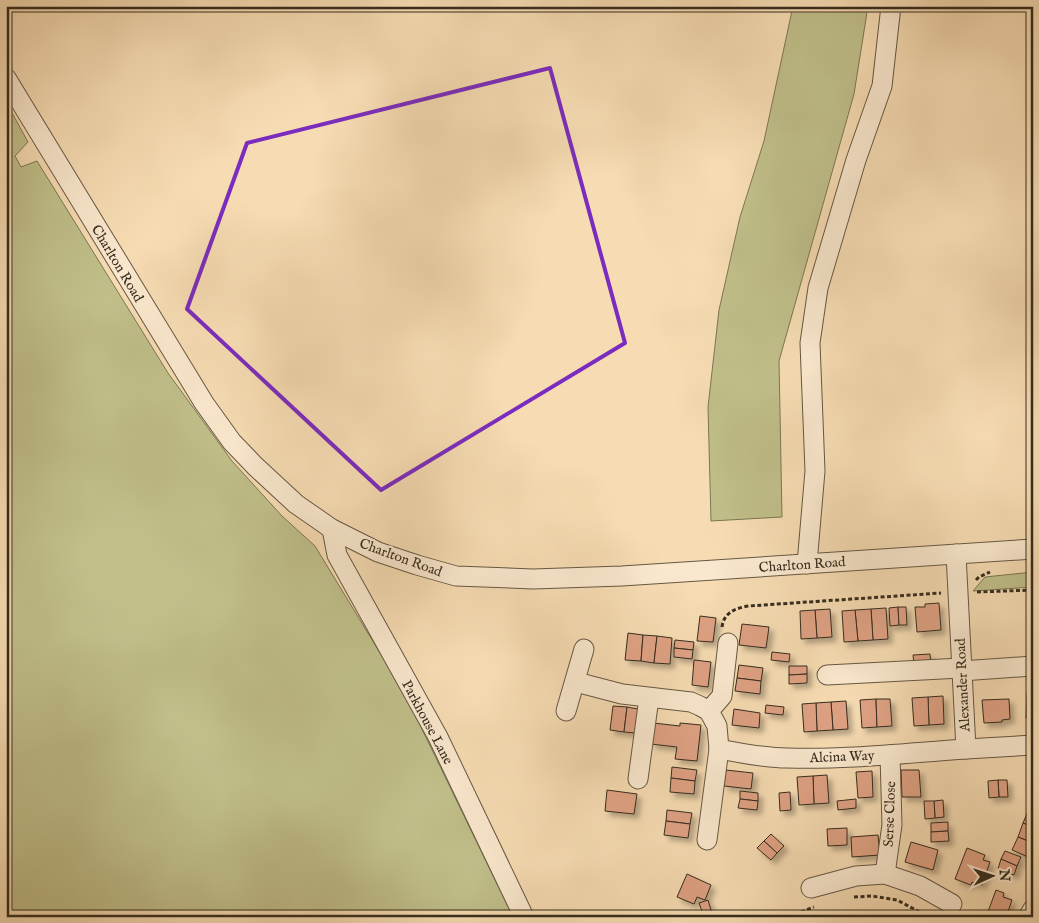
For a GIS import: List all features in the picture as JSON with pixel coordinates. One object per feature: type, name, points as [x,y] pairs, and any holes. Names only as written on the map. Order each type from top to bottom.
[{"type":"street","points":[[806,564],[815,471],[810,343],[818,288],[856,160],[882,86],[891,6]]},
{"type":"street","name":"Charlton Road","points":[[6,78],[204,403],[232,442],[296,504],[332,529],[378,552],[417,566],[456,576],[533,579],[622,576],[1033,549]]},
{"type":"street","name":"Parkhouse Lane","points":[[332,529],[336,555],[438,738],[524,917]]},
{"type":"street","name":"Alexander Road","points":[[956,554],[963,599],[961,670],[966,749],[1033,745]]},
{"type":"street","points":[[709,711],[722,696],[725,636]]},
{"type":"street","points":[[566,711],[576,682],[584,649]]},
{"type":"street","points":[[826,675],[1033,666]]},
{"type":"street","points":[[576,682],[622,694],[692,702],[709,711],[717,726],[719,749],[707,840]]},
{"type":"street","points":[[638,779],[649,698]]},
{"type":"street","name":"Alcina Way","points":[[719,749],[785,758],[966,749]]},
{"type":"street","name":"Serse Close","points":[[885,874],[892,825],[890,754]]},
{"type":"street","points":[[811,888],[856,876],[885,874],[920,886],[952,904]]},
{"type":"street","points":[[1028,917],[1033,908]]},
{"type":"path","points":[[972,585],[979,577],[988,572],[997,572]]},
{"type":"path","points":[[725,636],[723,619],[736,608],[749,606],[944,592],[949,606],[963,599],[1033,590]]},
{"type":"path","points":[[846,898],[872,896],[897,900],[929,917]]},
{"type":"path","points":[[801,912],[819,905]]},
{"type":"highlighted area","points":[[550,68],[625,343],[381,490],[187,309],[247,143]]},
{"type":"shaded area","points":[[793,6],[868,6],[854,94],[779,361],[782,517],[711,521],[708,407],[719,310],[740,217],[764,141]]},
{"type":"shaded area","points":[[6,102],[28,142],[15,156],[21,167],[37,161],[168,373],[232,461],[282,516],[315,546],[405,694],[513,917],[6,917]]},
{"type":"shaded area","points":[[1033,572],[1033,587],[973,591],[985,577]]},
{"type":"building","points":[[939,603],[941,630],[917,632],[915,607],[925,607],[925,604]]},
{"type":"building","points":[[898,607],[899,625],[890,626],[889,608]]},
{"type":"building","points":[[898,607],[906,607],[907,625],[899,625]]},
{"type":"building","points":[[886,608],[888,639],[873,640],[871,609]]},
{"type":"building","points":[[830,609],[832,637],[817,638],[815,610]]},
{"type":"building","points":[[871,609],[873,640],[858,641],[855,610]]},
{"type":"building","points":[[815,610],[817,638],[801,639],[800,611]]},
{"type":"building","points":[[855,610],[858,641],[844,642],[842,611]]},
{"type":"building","points":[[700,616],[716,618],[713,642],[697,641]]},
{"type":"building","points":[[742,624],[769,627],[766,648],[739,645]]},
{"type":"building","points":[[628,633],[643,635],[641,661],[625,660]]},
{"type":"building","points":[[643,635],[657,636],[654,663],[641,661]]},
{"type":"building","points":[[657,636],[672,638],[670,664],[654,663]]},
{"type":"building","points":[[675,640],[694,642],[693,650],[674,648]]},
{"type":"building","points":[[674,648],[693,650],[692,659],[674,657]]},
{"type":"building","points":[[772,652],[790,654],[789,662],[771,660]]},
{"type":"building","points":[[930,654],[931,664],[914,665],[913,655]]},
{"type":"building","points":[[694,660],[711,662],[708,687],[692,685]]},
{"type":"building","points":[[739,665],[763,668],[761,681],[737,678]]},
{"type":"building","points":[[789,666],[807,666],[807,674],[789,675]]},
{"type":"building","points":[[807,674],[807,683],[789,684],[789,675]]},
{"type":"building","points":[[737,678],[761,681],[760,694],[735,691]]},
{"type":"building","points":[[1027,693],[1033,693],[1033,718],[1026,718]]},
{"type":"building","points":[[943,696],[944,724],[929,725],[928,697]]},
{"type":"building","points":[[928,697],[929,725],[914,726],[912,698]]},
{"type":"building","points":[[876,699],[877,727],[862,728],[860,700]]},
{"type":"building","points":[[876,699],[890,699],[892,726],[877,727]]},
{"type":"building","points":[[1009,699],[1010,719],[1002,720],[1002,722],[984,723],[982,700]]},
{"type":"building","points":[[846,701],[848,729],[833,730],[831,702]]},
{"type":"building","points":[[831,702],[833,730],[817,731],[816,703]]},
{"type":"building","points":[[816,703],[817,731],[804,732],[802,704]]},
{"type":"building","points":[[766,705],[784,707],[783,715],[765,713]]},
{"type":"building","points":[[613,706],[627,707],[624,732],[610,730]]},
{"type":"building","points":[[627,707],[638,709],[635,733],[624,732]]},
{"type":"building","points":[[734,709],[760,713],[759,728],[732,725]]},
{"type":"building","points":[[653,723],[680,726],[680,723],[701,725],[697,761],[675,759],[677,747],[651,744]]},
{"type":"building","points":[[672,767],[697,770],[695,781],[671,778]]},
{"type":"building","points":[[726,770],[753,773],[751,789],[724,786]]},
{"type":"building","points":[[901,770],[919,770],[921,797],[902,797]]},
{"type":"building","points":[[872,771],[873,797],[858,798],[856,772]]},
{"type":"building","points":[[827,775],[829,803],[814,804],[813,776]]},
{"type":"building","points":[[813,776],[814,804],[799,805],[797,777]]},
{"type":"building","points":[[671,778],[695,781],[694,794],[670,792]]},
{"type":"building","points":[[998,780],[1007,780],[1008,797],[999,797]]},
{"type":"building","points":[[998,780],[999,797],[989,798],[988,781]]},
{"type":"building","points":[[607,790],[637,794],[634,814],[605,811]]},
{"type":"building","points":[[740,791],[758,793],[758,801],[740,799]]},
{"type":"building","points":[[790,792],[791,810],[780,811],[779,793]]},
{"type":"building","points":[[740,799],[758,801],[757,810],[738,808]]},
{"type":"building","points":[[856,799],[856,808],[838,810],[837,801]]},
{"type":"building","points":[[943,800],[944,817],[935,818],[934,801]]},
{"type":"building","points":[[924,801],[934,801],[935,818],[925,819]]},
{"type":"building","points":[[1029,809],[1033,810],[1033,827],[1023,823]]},
{"type":"building","points":[[667,810],[692,813],[690,824],[666,821]]},
{"type":"building","points":[[666,821],[690,824],[688,838],[664,835]]},
{"type":"building","points":[[948,822],[948,831],[931,832],[931,823]]},
{"type":"building","points":[[1023,823],[1033,827],[1033,843],[1018,837]]},
{"type":"building","points":[[847,828],[847,845],[828,846],[827,829]]},
{"type":"building","points":[[948,831],[949,841],[931,842],[931,832]]},
{"type":"building","points":[[771,834],[784,846],[777,853],[764,841]]},
{"type":"building","points":[[878,835],[880,855],[852,857],[851,837]]},
{"type":"building","points":[[1018,837],[1033,843],[1033,859],[1012,850]]},
{"type":"building","points":[[764,841],[777,853],[771,860],[757,848]]},
{"type":"building","points":[[911,842],[938,850],[933,870],[905,862]]},
{"type":"building","points":[[967,848],[985,855],[983,860],[990,862],[982,885],[972,882],[971,885],[955,879]]},
{"type":"building","points":[[1005,851],[1021,857],[1017,866],[1001,859]]},
{"type":"building","points":[[1001,859],[1017,866],[1014,875],[998,869]]},
{"type":"building","points":[[687,874],[711,885],[705,900],[697,897],[694,904],[677,897]]},
{"type":"building","points":[[996,890],[1004,893],[1003,897],[1012,900],[1006,917],[986,917]]},
{"type":"building","points":[[708,900],[713,917],[704,917],[699,903]]}]
